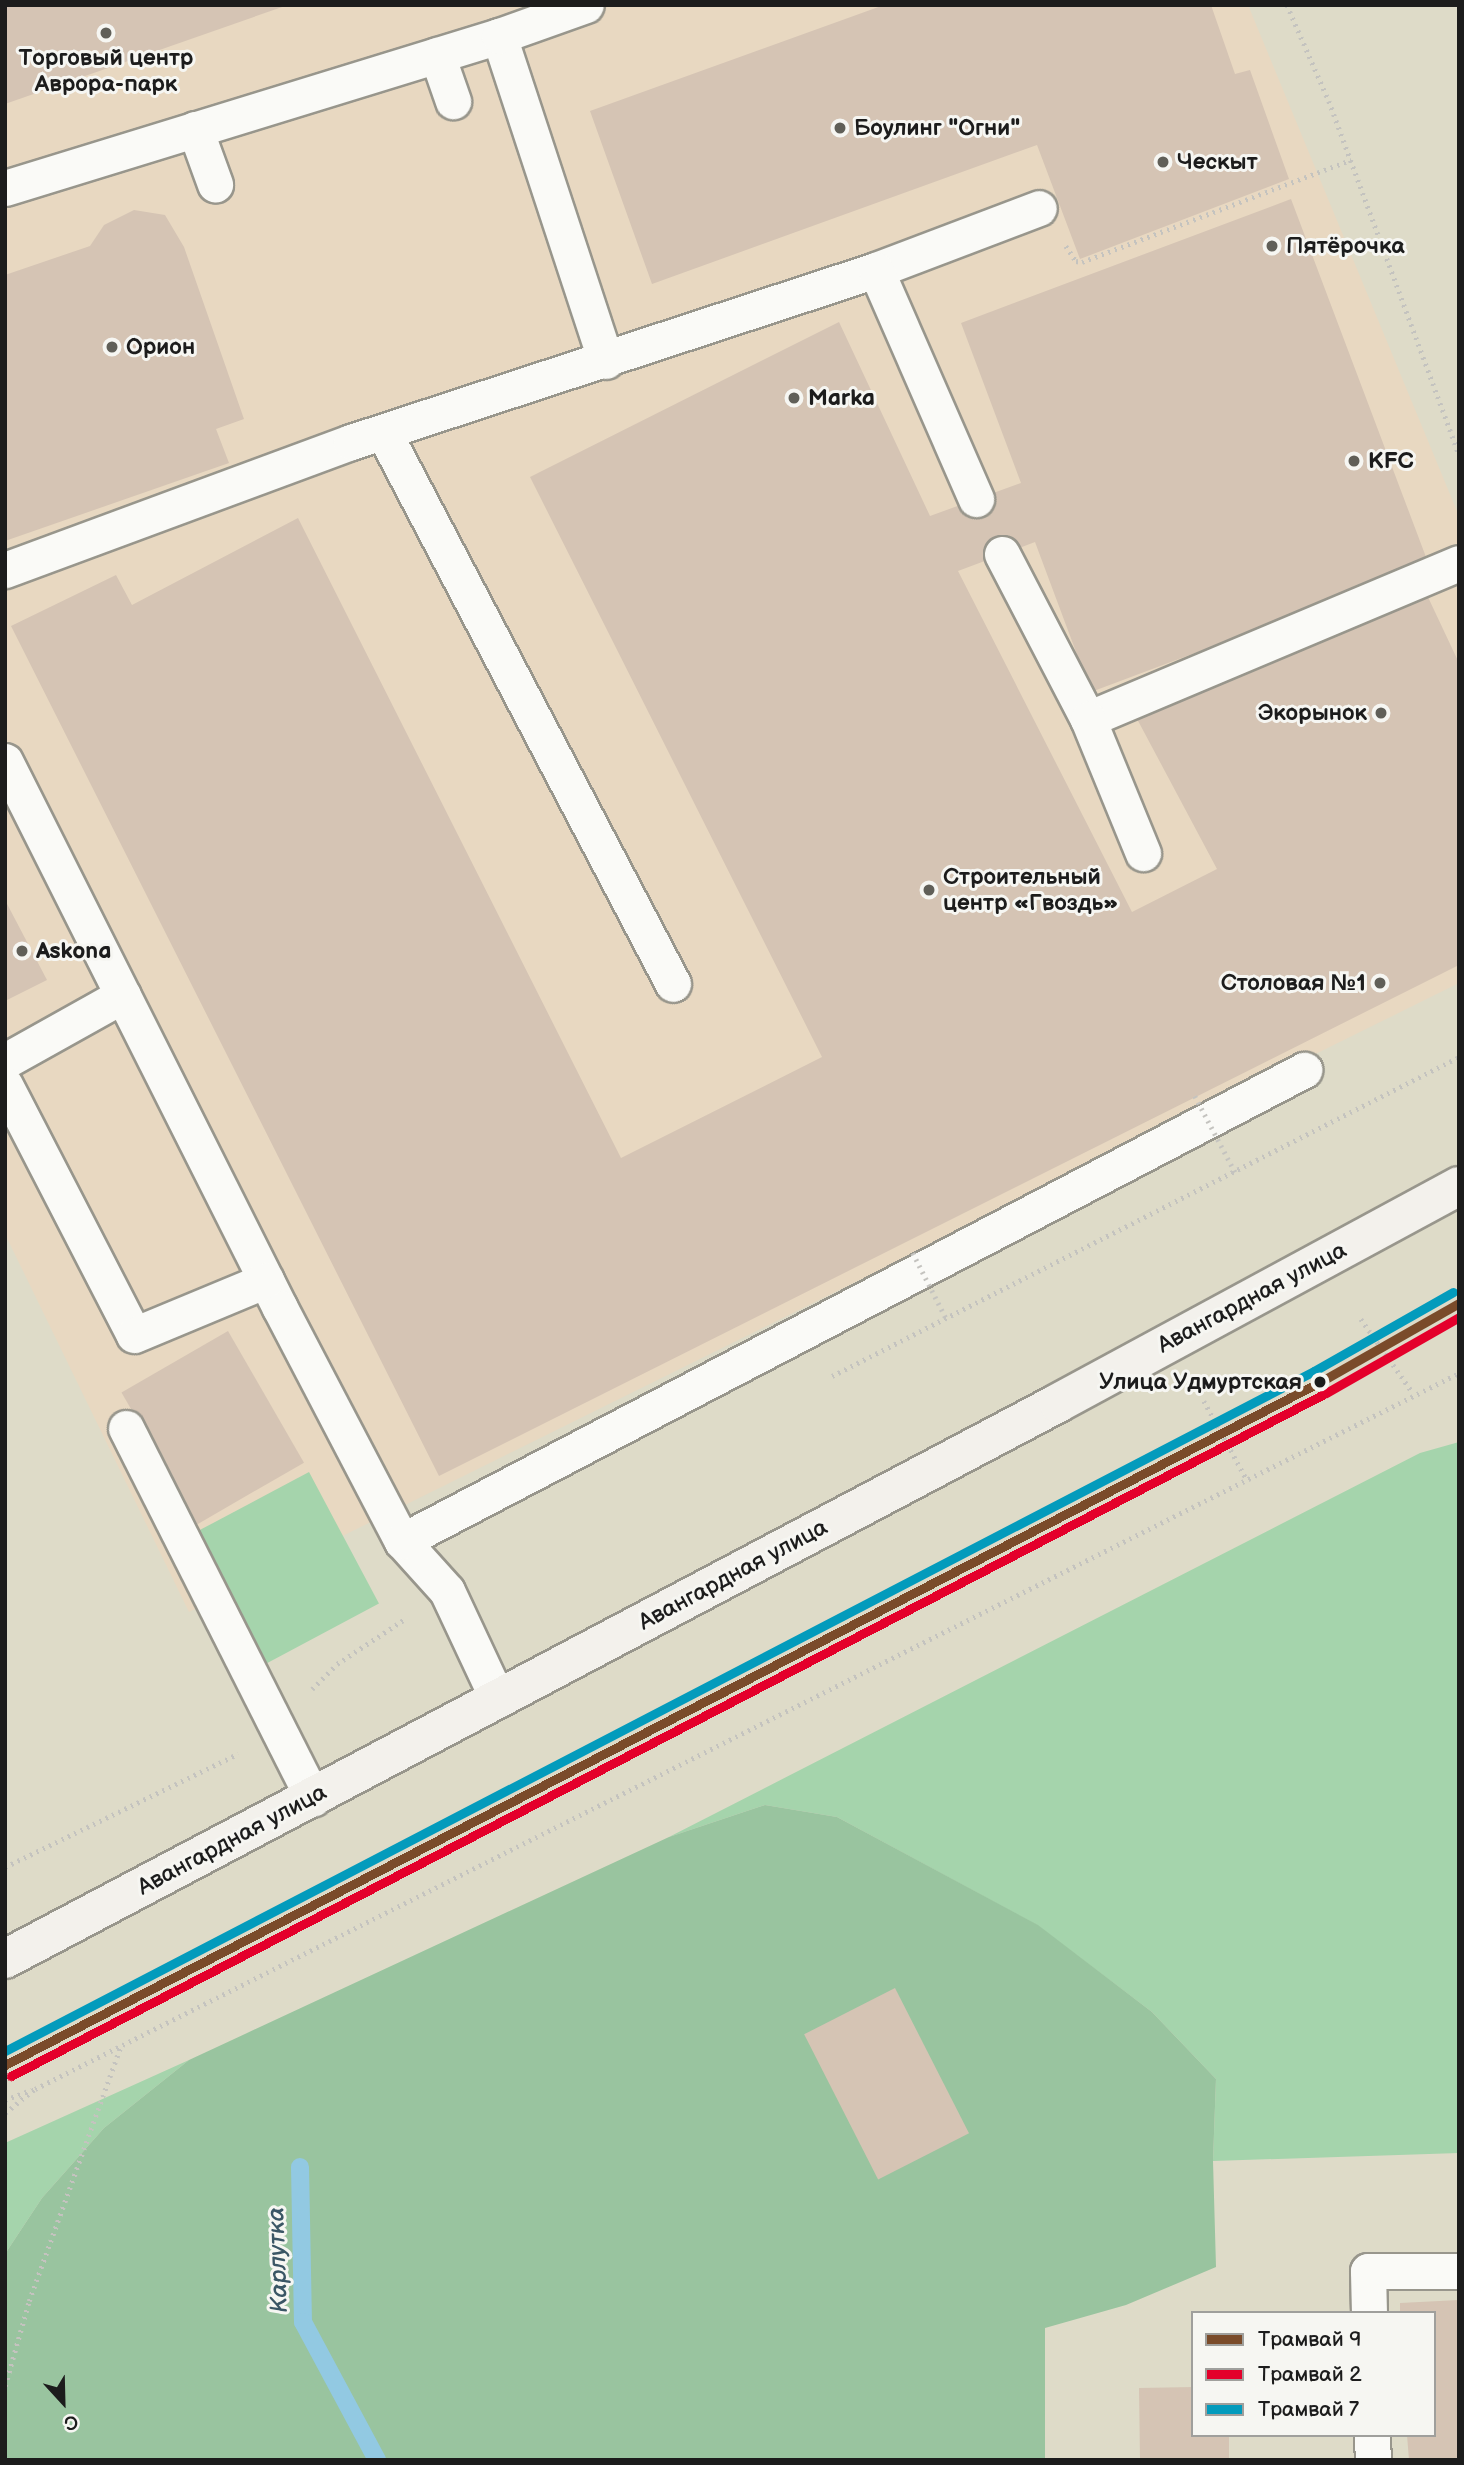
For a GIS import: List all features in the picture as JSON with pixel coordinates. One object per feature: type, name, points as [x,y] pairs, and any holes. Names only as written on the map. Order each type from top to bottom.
[{"type":"street","name":"Авангардная улица","points":[[5,1959],[498,1700],[1459,1186]]},
{"type":"lane","points":[[5,188],[499,36],[586,5]]},
{"type":"lane","points":[[499,36],[606,360]]},
{"type":"lane","points":[[437,55],[453,101]]},
{"type":"lane","points":[[194,130],[215,184]]},
{"type":"lane","points":[[5,570],[351,442],[876,270],[1039,208]]},
{"type":"lane","points":[[876,270],[976,499]]},
{"type":"lane","points":[[384,433],[673,984]]},
{"type":"lane","points":[[1002,554],[1088,719],[1143,853]]},
{"type":"lane","points":[[1088,719],[1459,563]]},
{"type":"lane","points":[[5,761],[266,1280],[402,1541],[447,1591],[498,1700]]},
{"type":"lane","points":[[5,1061],[123,995]]},
{"type":"lane","points":[[402,1541],[1304,1070]]},
{"type":"lane","points":[[5,1085],[134,1335],[266,1280]]},
{"type":"lane","points":[[126,1428],[313,1798]]},
{"type":"lane","points":[[1369,2311],[1368,2271],[1459,2271]]},
{"type":"lane","points":[[1372,2437],[1373,2460]]},
{"type":"path","points":[[1287,5],[1329,101],[1459,454]]},
{"type":"path","points":[[1039,208],[1076,261],[1082,262],[1351,160]]},
{"type":"path","points":[[825,1379],[1459,1057]]},
{"type":"path","points":[[1195,1096],[1235,1172]]},
{"type":"path","points":[[913,1252],[946,1318]]},
{"type":"path","points":[[1361,1318],[1413,1393]]},
{"type":"path","points":[[5,2100],[35,2089],[1413,1393],[1459,1373]]},
{"type":"path","points":[[1204,1401],[1246,1478]]},
{"type":"path","points":[[5,1867],[258,1744],[337,1664],[447,1591]]},
{"type":"path","points":[[5,2386],[29,2301],[121,2045]]},
{"type":"path","points":[[5,2113],[35,2089]]},
{"type":"shaded area","points":[[5,5],[1248,5],[1459,516],[1459,983],[189,1612],[5,1234]]},
{"type":"green space","points":[[1459,1442],[1459,2153],[1213,2161],[1216,2079],[1152,2012],[1037,1925],[837,1817],[765,1805],[669,1837],[1420,1453]]},
{"type":"green space","points":[[309,1472],[379,1604],[266,1664],[196,1532]]},
{"type":"green space","points":[[765,1805],[837,1817],[1038,1925],[1152,2012],[1216,2079],[1213,2161],[1216,2267],[1126,2305],[1045,2328],[1045,2460],[5,2460],[5,2254],[42,2198],[104,2128],[189,2060],[669,1837]]},
{"type":"green space","points":[[189,2060],[104,2128],[42,2198],[5,2254],[5,2143]]},
{"type":"building","name":"Торговый центр Аврора-парк","points":[[5,5],[285,5],[285,6],[5,104]]},
{"type":"building","name":"Боулинг \"Огни\"","points":[[884,5],[1211,5],[1235,74],[1250,70],[1289,179],[1080,259],[1037,145],[652,284],[590,111]]},
{"type":"building","name":"Строительный центр «Гвоздь»","points":[[1291,199],[1429,565],[1091,692],[1035,542],[958,571],[1132,912],[1217,869],[1136,717],[1427,595],[1459,663],[1459,965],[439,1476],[11,626],[116,575],[132,605],[298,518],[621,1158],[822,1057],[530,477],[839,322],[930,516],[1021,483],[961,323]]},
{"type":"building","name":"Орион","points":[[134,210],[165,215],[184,247],[244,419],[216,429],[229,463],[5,541],[5,275],[90,246],[104,225]]},
{"type":"building","points":[[5,900],[47,980],[5,1001]]},
{"type":"building","points":[[228,1331],[304,1463],[197,1524],[121,1392]]},
{"type":"building","points":[[895,1988],[969,2133],[878,2180],[804,2034]]},
{"type":"building","points":[[1459,2300],[1459,2460],[1409,2460],[1407,2437],[1436,2437],[1436,2311],[1400,2311],[1400,2303]]},
{"type":"building","points":[[1191,2387],[1191,2437],[1229,2437],[1229,2460],[1140,2460],[1139,2388]]},
{"type":"waterway","name":"Карлутка","points":[[300,2167],[303,2322],[377,2460]]},
{"type":"tram line","name":"7","points":[[5,2051],[1314,1371],[1453,1292]]},
{"type":"tram line","name":"9","points":[[5,2065],[1320,1382],[1459,1303]]},
{"type":"tram line","name":"2","points":[[11,2076],[1326,1393],[1459,1317]]},
{"type":"place","name":"Торговый центр Аврора-парк","points":[[106,33]]},
{"type":"place","name":"Боулинг \"Огни\"","points":[[840,128]]},
{"type":"place","name":"Ческыт","points":[[1163,162]]},
{"type":"place","name":"Пятёрочка","points":[[1272,246]]},
{"type":"place","name":"Орион","points":[[112,347]]},
{"type":"place","name":"Marka","points":[[794,398]]},
{"type":"place","name":"KFC","points":[[1354,461]]},
{"type":"place","name":"Экорынок","points":[[1381,713]]},
{"type":"place","name":"Строительный центр «Гвоздь»","points":[[929,890]]},
{"type":"place","name":"Askona","points":[[22,951]]},
{"type":"place","name":"Столовая №1","points":[[1380,983]]},
{"type":"place","name":"Улица Удмуртская","points":[[1320,1382]]}]
